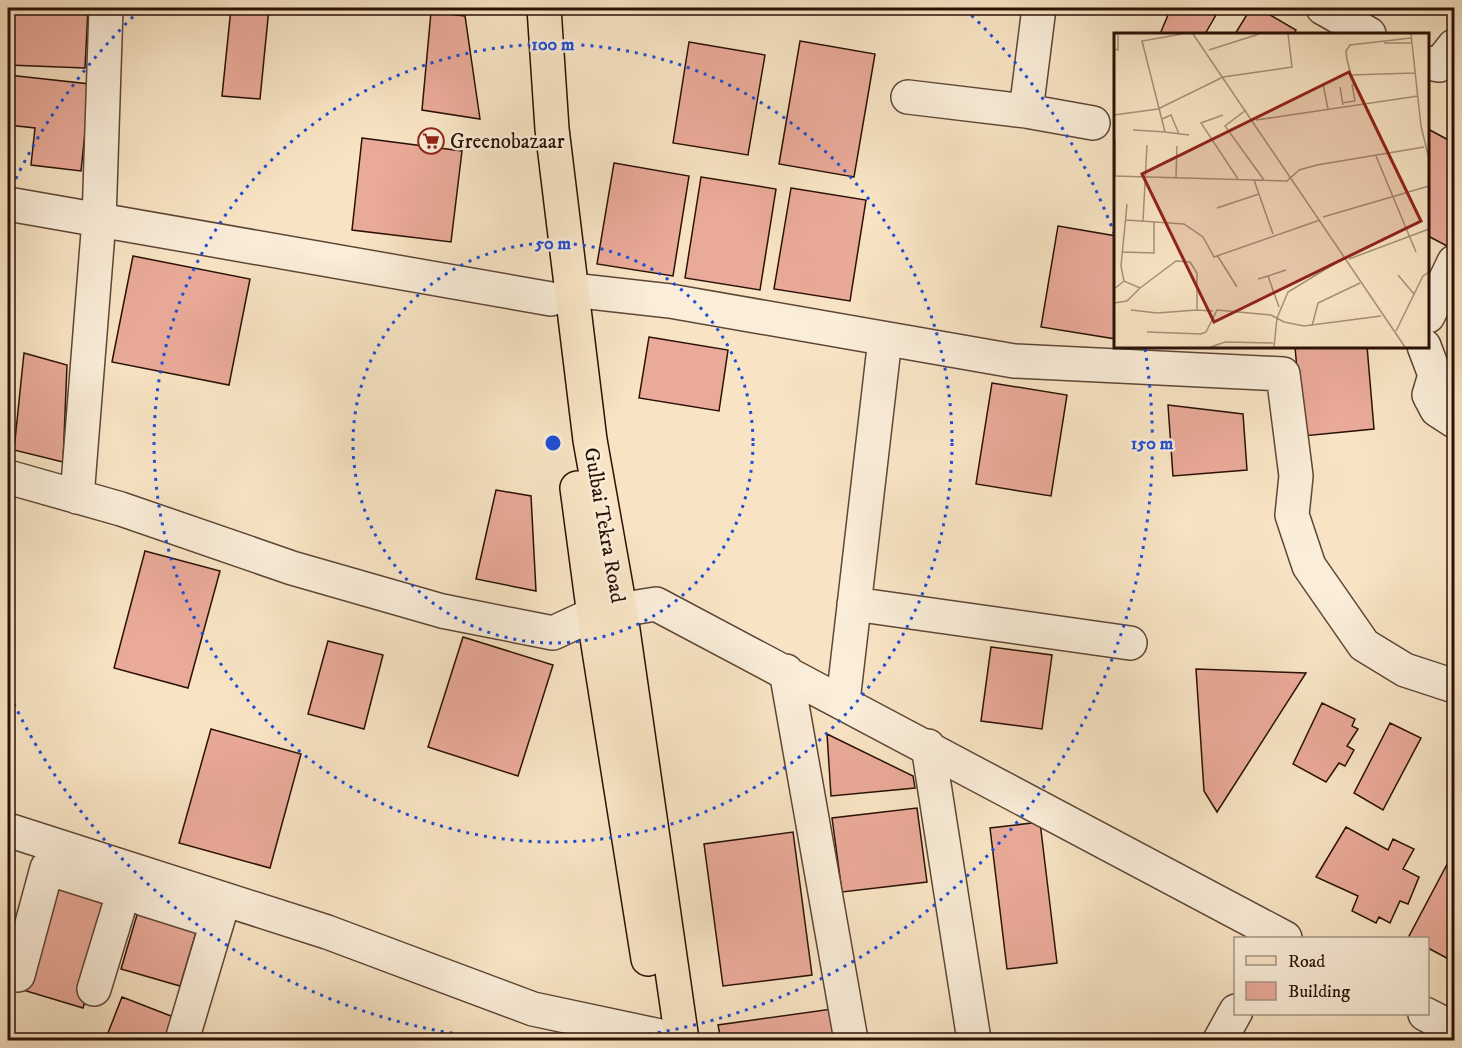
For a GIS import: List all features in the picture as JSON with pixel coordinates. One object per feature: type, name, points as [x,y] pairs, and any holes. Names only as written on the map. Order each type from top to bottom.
[{"type":"main road","name":"Gulbai Tekra Road","points":[[522,8],[668,1039]]},
{"type":"main road","name":"Gulbai Tekra Road","points":[[544,8],[561,295]]},
{"type":"street","points":[[77,497],[99,220],[106,8]]},
{"type":"street","points":[[1026,111],[1039,8]]},
{"type":"street","points":[[1323,8],[1367,33]]},
{"type":"street","points":[[908,98],[1026,111],[1093,123]]},
{"type":"street","points":[[8,204],[561,295],[670,301],[1014,361],[1260,360],[1283,374],[1296,476],[1292,515],[1309,566],[1364,645],[1405,670],[1455,686]]},
{"type":"street","points":[[1429,314],[1455,262]]},
{"type":"street","points":[[843,701],[885,339]]},
{"type":"street","points":[[1425,348],[1435,375],[1429,395],[1437,410],[1455,422]]},
{"type":"street","points":[[8,477],[121,509],[292,568],[442,611],[553,633],[607,611],[656,604],[928,746],[1279,937]]},
{"type":"street","points":[[854,604],[1130,643]]},
{"type":"street","points":[[786,671],[851,1041]]},
{"type":"street","points":[[928,746],[974,1041]]},
{"type":"street","points":[[8,830],[50,856],[132,887],[221,910],[327,932],[533,1009],[668,1039]]},
{"type":"street","points":[[18,975],[50,856]]},
{"type":"street","points":[[94,989],[132,887]]},
{"type":"street","points":[[182,1041],[221,910]]},
{"type":"street","points":[[1220,1041],[1234,1015]]},
{"type":"building","points":[[8,8],[88,8],[85,68],[8,65]]},
{"type":"building","points":[[231,8],[269,8],[260,99],[222,96]]},
{"type":"building","points":[[1171,8],[1220,8],[1206,33],[1160,33]]},
{"type":"building","points":[[1251,8],[1258,8],[1296,30],[1294,33],[1236,33]]},
{"type":"building","points":[[431,12],[465,16],[480,119],[422,110]]},
{"type":"building","points":[[800,41],[875,54],[854,177],[779,164]]},
{"type":"building","points":[[689,42],[765,55],[748,155],[673,143]]},
{"type":"building","points":[[8,75],[90,84],[81,171],[31,165],[35,128],[8,125]]},
{"type":"building","points":[[1429,130],[1454,143],[1454,232],[1447,246],[1429,237]]},
{"type":"building","points":[[362,138],[462,151],[451,242],[352,230]]},
{"type":"building","points":[[614,163],[689,176],[673,276],[597,264]]},
{"type":"building","points":[[701,177],[776,189],[760,290],[685,278]]},
{"type":"building","points":[[791,188],[866,200],[850,301],[774,289]]},
{"type":"building","points":[[1058,226],[1114,236],[1114,339],[1041,327]]},
{"type":"building","points":[[133,256],[250,279],[229,385],[112,362]]},
{"type":"building","points":[[649,337],[728,350],[719,411],[639,398]]},
{"type":"building","points":[[1295,348],[1367,348],[1374,429],[1303,436]]},
{"type":"building","points":[[24,353],[67,365],[63,462],[14,450]]},
{"type":"building","points":[[992,383],[1067,395],[1051,496],[976,484]]},
{"type":"building","points":[[1168,405],[1243,414],[1247,470],[1173,476]]},
{"type":"building","points":[[496,490],[531,496],[536,591],[476,579]]},
{"type":"building","points":[[145,551],[220,571],[188,688],[114,668]]},
{"type":"building","points":[[463,637],[553,665],[518,776],[428,747]]},
{"type":"building","points":[[328,641],[383,655],[364,729],[308,714]]},
{"type":"building","points":[[991,647],[1052,655],[1042,729],[981,721]]},
{"type":"building","points":[[1196,669],[1306,673],[1217,812],[1204,791]]},
{"type":"building","points":[[1322,703],[1355,719],[1352,726],[1358,729],[1347,746],[1354,750],[1345,766],[1339,763],[1326,782],[1293,764]]},
{"type":"building","points":[[1390,723],[1421,738],[1383,810],[1354,793]]},
{"type":"building","points":[[211,729],[301,754],[270,868],[179,843]]},
{"type":"building","points":[[827,734],[913,776],[915,788],[831,796]]},
{"type":"building","points":[[917,808],[927,882],[842,892],[832,818]]},
{"type":"building","points":[[1040,822],[1057,963],[1007,969],[990,828]]},
{"type":"building","points":[[1346,827],[1388,850],[1393,839],[1414,849],[1403,869],[1419,877],[1408,904],[1400,901],[1390,923],[1379,917],[1376,923],[1352,911],[1358,896],[1316,877]]},
{"type":"building","points":[[793,832],[812,975],[723,986],[704,844]]},
{"type":"building","points":[[1452,855],[1454,857],[1454,962],[1429,949],[1429,937],[1409,937]]},
{"type":"building","points":[[56,881],[116,899],[83,1008],[23,990]]},
{"type":"building","points":[[139,908],[198,926],[180,986],[121,969]]},
{"type":"building","points":[[122,997],[176,1018],[167,1040],[106,1038]]},
{"type":"building","points":[[839,1008],[844,1040],[721,1040],[718,1025]]},
{"type":"place","name":"Greenobazaar","points":[[431,141]]}]
